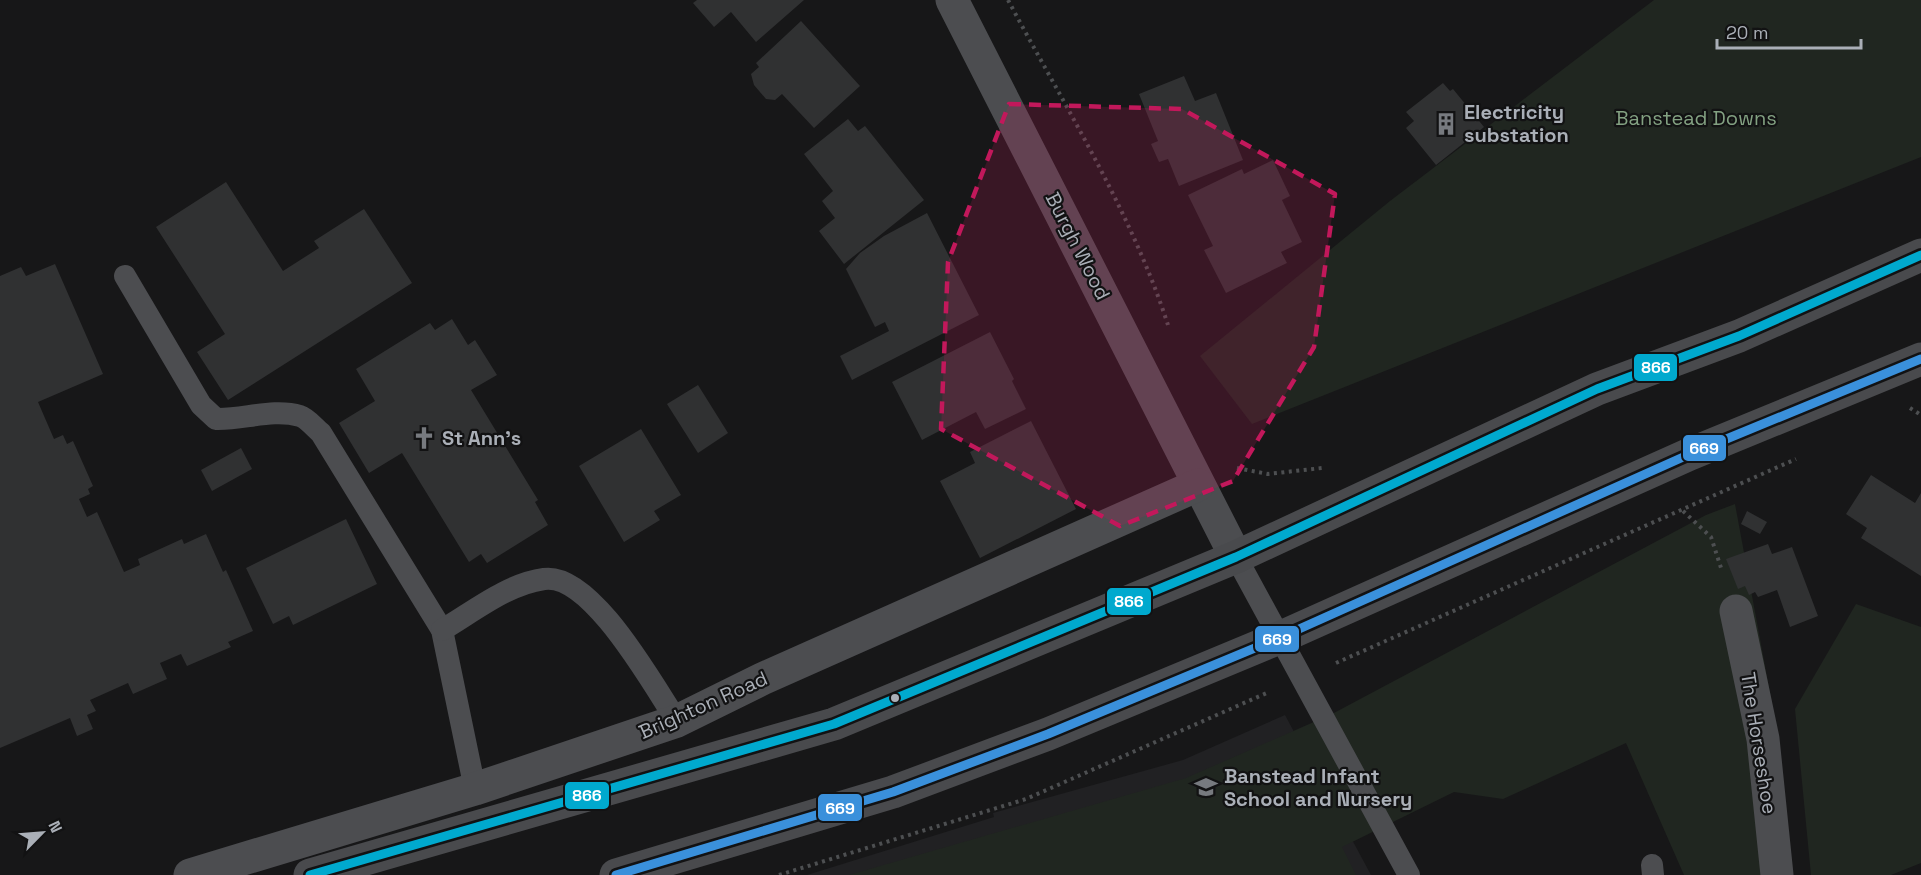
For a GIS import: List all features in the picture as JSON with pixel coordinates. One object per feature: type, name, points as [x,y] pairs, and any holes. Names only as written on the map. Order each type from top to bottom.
[{"type":"highway","points":[[310,875],[834,724],[1236,557],[1597,390],[1739,336],[1921,255]]},
{"type":"highway","points":[[616,875],[893,792],[1048,734],[1279,638],[1690,453],[1921,359]]},
{"type":"street","name":"Burgh Wood","points":[[952,0],[1236,557]]},
{"type":"street","name":"Brighton Road","points":[[190,875],[475,789],[677,721],[762,679],[1198,485]]},
{"type":"street","name":"The Horseshoe","points":[[1736,611],[1763,739],[1777,875]]},
{"type":"lane","points":[[125,276],[201,405],[216,419],[233,420],[276,413],[302,416],[321,433],[442,630],[475,789]]},
{"type":"lane","points":[[1236,557],[1409,875]]},
{"type":"lane","points":[[442,630],[520,584],[546,578],[572,584],[600,609],[677,721]]},
{"type":"path","points":[[1008,0],[1114,198],[1159,299],[1170,330]]},
{"type":"path","points":[[1690,453],[1708,500]]},
{"type":"path","points":[[1232,459],[1238,468],[1268,474],[1325,468]]},
{"type":"path","points":[[1683,511],[1711,537],[1736,611]]},
{"type":"highlighted area","points":[[1009,104],[1182,109],[1335,194],[1314,347],[1233,481],[1120,526],[941,429],[948,262]]},
{"type":"shaded area","name":"Banstead Infant School and Nursery","points":[[1285,715],[1371,875],[807,875],[994,817],[993,813],[1183,760]]},
{"type":"green space","name":"Banstead Downs","points":[[1654,0],[1921,0],[1921,157],[1252,424],[1200,356],[1390,201]]},
{"type":"green space","points":[[1735,504],[1773,709],[1787,875],[1684,875],[1626,743],[1503,799],[1454,792],[1342,847],[1356,875],[849,875],[1186,778],[1332,714],[1706,515]]},
{"type":"green space","points":[[1856,604],[1921,627],[1921,863],[1891,875],[1811,875],[1795,709]]},
{"type":"building","points":[[697,0],[804,0],[756,42],[731,12],[714,27],[693,3]]},
{"type":"building","points":[[801,21],[860,86],[814,128],[782,94],[775,100],[766,99],[754,85],[751,74],[759,67],[756,63]]},
{"type":"building","points":[[1184,76],[1195,101],[1216,93],[1243,160],[1179,186],[1168,159],[1159,162],[1151,144],[1158,141],[1139,94]]},
{"type":"building","name":"Electricity substation","points":[[1443,83],[1450,91],[1453,89],[1484,127],[1436,165],[1406,128],[1414,121],[1406,112]]},
{"type":"building","points":[[848,119],[858,131],[865,126],[924,200],[844,264],[819,231],[835,218],[822,201],[833,191],[804,154]]},
{"type":"building","points":[[1273,160],[1290,196],[1282,200],[1302,242],[1281,252],[1287,263],[1226,293],[1204,250],[1213,246],[1188,195],[1242,169],[1244,174]]},
{"type":"building","points":[[226,182],[283,271],[319,248],[314,241],[364,209],[412,283],[228,400],[197,352],[225,334],[156,227]]},
{"type":"building","points":[[927,213],[979,315],[852,380],[840,356],[889,331],[885,322],[875,327],[846,269],[860,253],[884,236]]},
{"type":"building","points":[[55,264],[103,374],[38,402],[54,439],[63,435],[67,444],[73,441],[93,486],[88,489],[90,494],[79,499],[87,517],[97,512],[124,572],[140,565],[138,559],[182,539],[184,544],[206,534],[223,572],[226,570],[253,631],[228,642],[231,647],[187,666],[181,654],[160,663],[167,679],[133,694],[128,683],[90,700],[96,711],[87,715],[93,729],[77,736],[70,718],[0,748],[0,276],[21,267],[26,276]]},
{"type":"building","name":"St Ann's","points":[[452,319],[468,345],[475,340],[497,375],[471,390],[538,500],[535,502],[548,525],[487,563],[481,554],[469,562],[402,453],[369,473],[339,423],[375,401],[356,369],[430,323],[435,330]]},
{"type":"building","points":[[990,332],[1014,379],[1012,381],[1026,409],[985,429],[976,412],[922,440],[892,382]]},
{"type":"building","points":[[698,385],[728,433],[698,453],[667,404]]},
{"type":"building","points":[[1031,421],[1076,509],[980,558],[940,481],[975,463],[970,452]]},
{"type":"building","points":[[641,429],[681,495],[654,511],[660,520],[624,542],[579,466]]},
{"type":"building","points":[[241,448],[252,469],[212,491],[201,470]]},
{"type":"building","points":[[1871,475],[1915,503],[1921,493],[1921,576],[1861,538],[1867,528],[1846,514]]},
{"type":"building","points":[[1747,511],[1767,522],[1760,534],[1741,524]]},
{"type":"building","points":[[346,519],[377,584],[293,625],[289,616],[273,624],[246,568]]},
{"type":"building","points":[[1768,544],[1772,554],[1792,547],[1818,616],[1790,627],[1777,590],[1758,597],[1755,592],[1749,595],[1745,586],[1738,589],[1726,559]]},
{"type":"transit line","name":"866","points":[[310,875],[834,724],[1236,557],[1597,389],[1739,336],[1921,255]]},
{"type":"transit line","name":"669","points":[[616,875],[893,792],[1048,734],[1279,638],[1690,454],[1921,359]]},
{"type":"place","name":"Electricity substation","points":[[1446,124]]},
{"type":"place","name":"St Ann's","points":[[424,438]]},
{"type":"place","name":"Banstead Infant School and Nursery","points":[[1206,787]]}]
